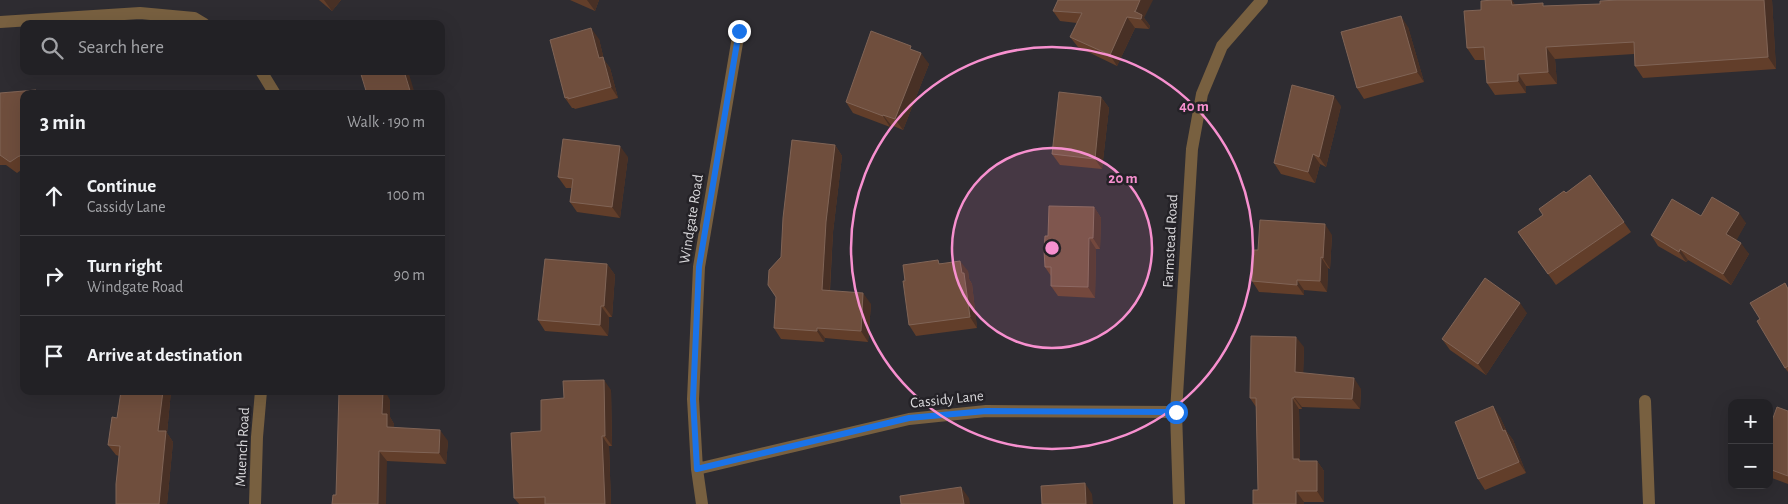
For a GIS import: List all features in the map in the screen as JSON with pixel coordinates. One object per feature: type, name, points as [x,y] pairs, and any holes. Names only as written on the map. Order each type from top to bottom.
[{"type":"street","name":"Farmstead Road","points":[[1179,504],[1176,412],[1192,149],[1202,94],[1222,46],[1262,0]]},
{"type":"street","points":[[31,20],[140,13],[194,18],[197,20]]},
{"type":"street","points":[[0,22],[20,21]]},
{"type":"street","name":"Windgate Road","points":[[702,504],[697,469],[693,399],[699,267],[739,31]]},
{"type":"street","points":[[263,75],[273,90]]},
{"type":"street","name":"Muench Road","points":[[256,504],[256,438],[261,395]]},
{"type":"street","points":[[1645,401],[1649,504]]},
{"type":"street","name":"Cassidy Lane","points":[[697,469],[909,418],[986,411],[1176,412]]},
{"type":"building","points":[[1058,0],[1140,0],[1135,12],[1142,15],[1141,19],[1127,17],[1110,55],[1070,37],[1082,13],[1053,11]]},
{"type":"building","points":[[1511,0],[1512,5],[1543,3],[1543,6],[1600,4],[1600,1],[1618,0],[1764,0],[1768,57],[1635,66],[1634,42],[1546,47],[1548,72],[1518,74],[1518,81],[1487,83],[1484,47],[1467,48],[1464,11],[1481,10],[1481,1]]},
{"type":"building","points":[[1401,16],[1417,72],[1357,88],[1341,32]]},
{"type":"building","points":[[591,28],[599,58],[603,57],[611,87],[568,99],[568,97],[565,98],[550,40]]},
{"type":"building","points":[[871,31],[911,46],[910,49],[921,53],[895,119],[846,102]]},
{"type":"building","points":[[361,75],[405,75],[410,90],[366,90]]},
{"type":"building","points":[[1292,85],[1334,96],[1319,157],[1313,154],[1308,172],[1274,163]]},
{"type":"building","points":[[20,91],[20,156],[10,162],[0,155],[0,93]]},
{"type":"building","points":[[1059,92],[1101,97],[1095,159],[1052,154]]},
{"type":"building","points":[[563,139],[620,146],[612,207],[570,202],[573,179],[558,177]]},
{"type":"building","points":[[792,140],[835,145],[826,222],[822,290],[863,293],[861,331],[817,328],[817,331],[774,328],[776,297],[768,285],[769,270],[781,257],[783,218]]},
{"type":"building","points":[[1590,175],[1624,222],[1548,274],[1518,232],[1543,215],[1539,209],[1564,191],[1566,193]]},
{"type":"building","points":[[1712,197],[1739,213],[1726,234],[1741,243],[1723,274],[1680,249],[1679,252],[1651,235],[1672,199],[1701,216]]},
{"type":"building","points":[[1049,206],[1094,207],[1093,238],[1089,238],[1088,287],[1051,286],[1051,267],[1045,267],[1044,250],[1045,236],[1048,236]]},
{"type":"building","points":[[1260,220],[1325,224],[1320,281],[1297,280],[1297,285],[1252,281],[1254,250],[1258,250]]},
{"type":"building","points":[[545,259],[607,264],[604,306],[601,306],[600,325],[538,320]]},
{"type":"building","points":[[938,260],[939,264],[960,261],[962,273],[964,273],[970,317],[909,325],[903,281],[905,281],[903,265]]},
{"type":"building","points":[[1485,278],[1520,303],[1478,364],[1442,339]]},
{"type":"building","points":[[1785,283],[1788,289],[1788,366],[1785,368],[1757,321],[1760,319],[1750,303]]},
{"type":"building","points":[[1251,336],[1296,337],[1295,372],[1354,378],[1352,399],[1292,398],[1293,459],[1317,461],[1317,491],[1296,491],[1296,504],[1253,504],[1253,490],[1258,490],[1256,398],[1250,398]]},
{"type":"building","points":[[604,380],[605,436],[602,436],[605,504],[545,504],[545,497],[514,498],[511,433],[541,431],[541,400],[564,398],[563,381]]},
{"type":"building","points":[[120,395],[162,395],[158,431],[166,431],[159,504],[116,504],[120,446],[108,445],[112,417],[117,418]]},
{"type":"building","points":[[339,395],[383,395],[382,414],[387,414],[387,427],[440,430],[439,453],[379,451],[378,504],[332,504],[333,495],[336,495]]},
{"type":"building","points":[[1493,406],[1519,462],[1478,479],[1455,422]]},
{"type":"building","points":[[1777,407],[1788,411],[1788,476],[1773,470],[1773,418]]},
{"type":"building","points":[[1085,483],[1086,504],[1042,504],[1041,486]]},
{"type":"building","points":[[961,487],[964,504],[901,504],[900,496]]},
{"type":"route","points":[[739,31],[699,267],[693,399],[697,469],[909,418],[986,411],[1176,412]]}]
